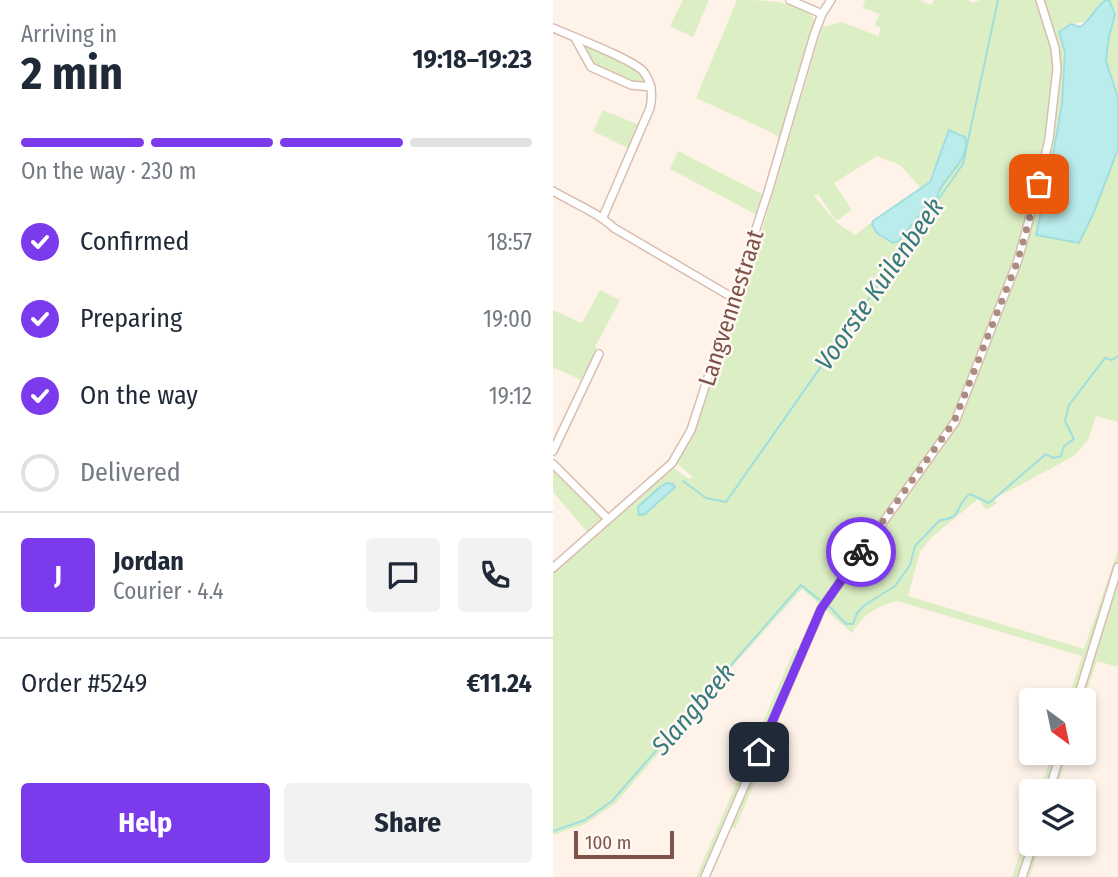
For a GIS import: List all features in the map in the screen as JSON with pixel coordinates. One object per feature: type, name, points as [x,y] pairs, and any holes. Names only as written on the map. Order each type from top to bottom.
[{"type":"street","points":[[790,0],[822,14]]},
{"type":"street","name":"Langvennestraat","points":[[553,568],[672,463],[683,448],[735,299],[822,14],[831,0]]},
{"type":"street","points":[[705,877],[821,609],[954,422],[1018,260],[1049,139],[1057,69],[1055,48],[1040,0]]},
{"type":"street","points":[[553,27],[635,65],[648,78],[651,87],[650,108],[603,217]]},
{"type":"street","points":[[575,37],[591,67],[631,85],[651,87]]},
{"type":"street","points":[[553,191],[603,217],[614,228],[735,299]]},
{"type":"street","points":[[553,451],[599,354]]},
{"type":"street","points":[[553,464],[608,519]]},
{"type":"street","points":[[1081,688],[1118,567]]},
{"type":"street","points":[[1023,877],[1029,856]]},
{"type":"green space","points":[[683,0],[709,0],[693,37],[670,26]]},
{"type":"green space","points":[[737,0],[790,5],[800,8],[815,20],[780,139],[773,133],[696,98]]},
{"type":"green space","points":[[865,0],[920,0],[931,5],[934,0],[968,0],[973,3],[980,0],[1106,0],[1097,6],[1089,21],[1071,24],[1060,122],[1036,235],[1079,243],[1118,149],[1118,422],[1096,416],[1088,440],[1074,456],[994,499],[997,503],[986,510],[978,499],[931,538],[920,552],[908,596],[1084,649],[1118,550],[1118,667],[1097,661],[1088,688],[1072,688],[1082,656],[897,601],[871,612],[852,633],[802,589],[616,803],[585,824],[553,835],[553,574],[671,469],[674,468],[689,479],[693,477],[676,463],[691,438],[762,230],[822,27],[842,22],[878,36],[881,28],[874,25],[880,14],[863,8]],"holes":[[[949,130],[963,134],[963,157],[939,190],[937,197],[872,226],[873,221],[855,235],[836,222],[814,196],[818,194],[836,221],[852,210],[834,183],[877,156],[900,165],[920,187],[927,185]]]},
{"type":"green space","points":[[1109,0],[1118,0],[1118,106],[1106,61]]},
{"type":"green space","points":[[585,46],[628,65],[642,76],[645,82],[634,84],[591,63],[583,48]]},
{"type":"green space","points":[[603,110],[639,125],[629,149],[593,131]]},
{"type":"green space","points":[[678,151],[764,195],[757,215],[670,169]]},
{"type":"green space","points":[[600,290],[620,300],[581,380],[555,368],[553,371],[553,310],[582,323]]},
{"type":"green space","points":[[553,468],[601,516],[601,521],[588,533],[553,492]]},
{"type":"green space","points":[[795,648],[804,652],[769,737],[777,740],[762,775],[755,782],[735,829],[729,826],[709,877],[696,877]]},
{"type":"green space","points":[[1048,765],[1064,765],[1060,779],[1044,779]]},
{"type":"green space","points":[[1019,856],[1036,856],[1030,877],[1012,877]]},
{"type":"water","points":[[1109,0],[1115,15],[1106,61],[1118,98],[1118,149],[1079,243],[1036,235],[1062,104],[1065,52],[1059,32],[1071,24],[1080,27]]},
{"type":"water","points":[[949,130],[965,137],[966,146],[961,161],[944,182],[937,197],[899,241],[893,243],[877,233],[872,225],[873,221],[930,182]]},
{"type":"water","points":[[667,483],[675,487],[645,514],[639,515],[638,507]]},
{"type":"waterway","name":"Voorste Kuilenbeek","points":[[683,481],[706,498],[726,502],[963,164],[998,0]]},
{"type":"waterway","name":"Slangbeek","points":[[829,606],[846,624],[853,624],[857,613],[865,605],[895,586],[910,565],[915,546],[940,520],[956,514],[965,498],[970,494],[989,503],[1046,454],[1053,458],[1061,456],[1064,446],[1074,439],[1065,421],[1069,405],[1105,358],[1112,360],[1118,356]]},
{"type":"waterway","name":"Slangbeek","points":[[553,831],[585,820],[612,801],[801,585],[822,602]]},
{"type":"way so far","points":[[861,552],[954,422],[1018,260],[1039,184]]},
{"type":"route","points":[[759,752],[821,609],[861,552]]}]
